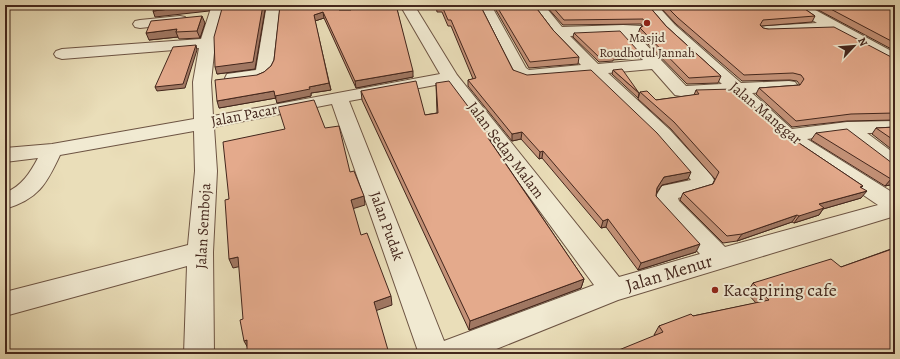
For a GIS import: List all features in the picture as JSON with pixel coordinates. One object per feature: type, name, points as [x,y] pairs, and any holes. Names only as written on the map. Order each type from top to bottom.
[{"type":"street","name":"Jalan Sedap Malam","points":[[407,5],[450,77],[613,290]]},
{"type":"street","points":[[484,5],[519,71],[526,75],[655,64]]},
{"type":"street","points":[[537,5],[558,32],[666,138],[703,180],[701,185],[670,192],[667,196],[667,203],[719,258]]},
{"type":"street","name":"Jalan Manggar","points":[[650,5],[668,28],[693,47],[736,89],[788,135],[895,205]]},
{"type":"street","points":[[796,5],[895,60]]},
{"type":"street","points":[[203,90],[263,73],[266,66],[273,10]]},
{"type":"street","points":[[140,24],[196,18],[217,11]]},
{"type":"street","name":"Jalan Semboja","points":[[199,354],[200,252],[206,171],[203,90],[207,43],[217,11]]},
{"type":"street","points":[[766,30],[835,26]]},
{"type":"street","points":[[558,32],[629,29],[655,64],[681,91],[790,86]]},
{"type":"street","points":[[62,54],[207,43]]},
{"type":"street","name":"Jalan Pacar","points":[[5,155],[52,150],[450,77]]},
{"type":"street","name":"Jalan Pudak","points":[[339,98],[434,354]]},
{"type":"street","points":[[788,135],[847,128],[895,127]]},
{"type":"street","points":[[847,128],[895,164]]},
{"type":"street","points":[[5,201],[17,198],[34,186],[52,150]]},
{"type":"street","name":"Jalan Menur","points":[[448,354],[613,290],[895,208]]},
{"type":"street","points":[[5,304],[200,252]]},
{"type":"building","points":[[156,5],[203,5],[153,11]]},
{"type":"building","points":[[223,5],[263,5],[253,62],[215,67],[214,37]]},
{"type":"building","points":[[280,5],[338,5],[339,10],[351,10],[354,5],[396,5],[413,71],[355,81],[323,12],[314,15],[329,83],[309,87],[310,89],[275,96],[274,91],[217,101],[215,80],[257,75],[264,72],[271,66],[274,60]]},
{"type":"building","points":[[437,5],[480,5],[513,70],[527,75],[591,70],[657,133],[691,172],[664,177],[657,188],[656,196],[700,244],[641,263],[608,219],[603,221],[543,151],[540,152],[522,132],[512,134],[468,80],[476,78],[451,20],[448,20],[442,6]]},
{"type":"building","points":[[496,5],[534,5],[553,30],[579,57],[530,62]]},
{"type":"building","points":[[551,5],[648,5],[666,26],[721,76],[689,78],[640,28],[646,24],[643,19],[564,20]]},
{"type":"building","points":[[665,5],[799,5],[815,16],[763,20],[760,25],[763,28],[768,29],[834,27],[895,59],[895,113],[851,114],[796,121],[759,88],[800,85],[804,79],[801,75],[793,73],[744,75]]},
{"type":"building","points":[[823,5],[895,5],[895,43]]},
{"type":"building","points":[[202,16],[197,31],[176,32],[177,29],[146,33],[151,21]]},
{"type":"building","points":[[620,31],[640,53],[613,55],[614,57],[600,58],[574,33]]},
{"type":"building","points":[[196,45],[183,84],[155,87],[173,47]]},
{"type":"building","points":[[622,69],[639,93],[613,70]]},
{"type":"building","points":[[416,81],[425,115],[438,113],[436,83],[449,81],[491,137],[488,138],[584,279],[470,321],[361,91]]},
{"type":"building","points":[[734,89],[784,133],[863,186],[860,187],[867,191],[819,204],[824,208],[799,216],[797,215],[742,234],[727,236],[683,193],[713,184],[719,172],[674,122],[640,92],[647,91],[656,100],[699,94],[696,90]]},
{"type":"building","points":[[314,100],[325,128],[339,126],[350,172],[354,171],[364,196],[351,200],[361,235],[367,233],[391,296],[374,302],[388,350],[375,354],[247,354],[247,340],[244,341],[240,320],[243,319],[238,257],[229,259],[225,200],[229,199],[223,142],[285,129],[278,107]]},
{"type":"building","points":[[895,127],[895,141],[876,128]]},
{"type":"building","points":[[847,129],[895,164],[895,178],[891,179],[816,133]]},
{"type":"building","points":[[895,248],[895,354],[609,354],[663,332],[659,326],[691,314],[693,316],[769,300],[753,283],[831,259],[841,267]]},
{"type":"place","name":"Masjid Roudhotul Jannah","points":[[647,23]]},
{"type":"place","name":"Kacapiring cafe","points":[[715,290]]}]
